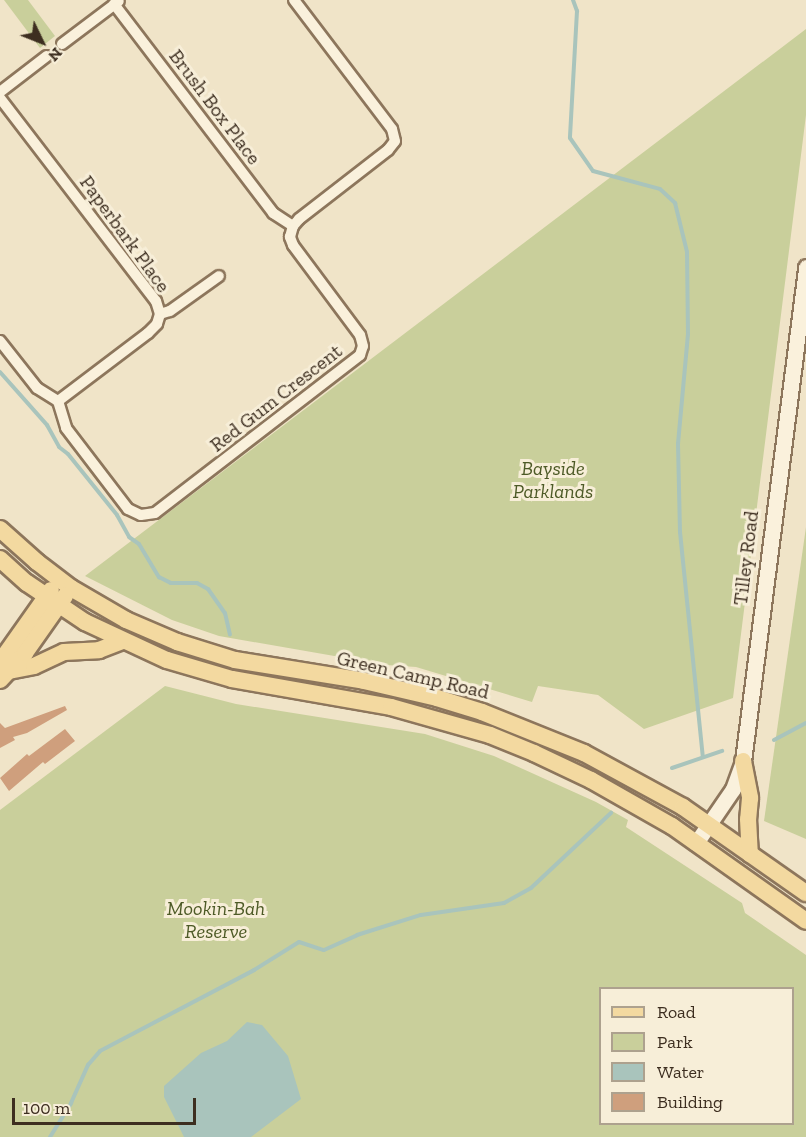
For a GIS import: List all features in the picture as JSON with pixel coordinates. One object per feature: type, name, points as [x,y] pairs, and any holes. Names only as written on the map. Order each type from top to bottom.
[{"type":"main road","name":"Tilley Road","points":[[696,843],[733,789],[743,761],[806,267]]},
{"type":"main road","name":"Green Camp Road","points":[[0,529],[65,584],[136,624],[203,651],[235,660],[398,689],[482,712],[584,753],[652,789],[709,825],[806,893]]},
{"type":"main road","name":"Green Camp Road","points":[[0,559],[52,601],[122,641],[196,669],[232,679],[391,707],[490,735],[591,780],[672,826],[806,921]]},
{"type":"main road","points":[[3,671],[65,584]]},
{"type":"main road","points":[[3,671],[34,666],[64,652],[99,650],[122,641]]},
{"type":"main road","points":[[743,761],[750,798],[748,819],[750,854]]},
{"type":"street","points":[[293,226],[388,150],[395,141],[392,129],[294,0]]},
{"type":"street","name":"Brush Box Place","points":[[62,44],[117,2],[273,213],[293,226]]},
{"type":"street","points":[[0,92],[47,56]]},
{"type":"street","name":"Paperbark Place","points":[[0,98],[156,301],[160,314],[157,324],[148,333],[58,401]]},
{"type":"street","name":"Red Gum Crescent","points":[[58,401],[66,428],[128,508],[141,515],[154,513],[360,355],[363,346],[360,335],[293,245],[291,237],[293,226]]},
{"type":"street","points":[[160,314],[170,311],[219,276]]},
{"type":"street","points":[[0,341],[37,388],[58,401]]},
{"type":"green space","points":[[4,0],[28,0],[55,36],[40,48]]},
{"type":"green space","name":"Bayside Parklands","points":[[806,29],[806,115],[733,698],[644,729],[598,695],[538,686],[532,702],[416,667],[386,665],[219,636],[172,620],[85,576]]},
{"type":"green space","points":[[806,527],[806,839],[764,821]]},
{"type":"green space","name":"Mookin-Bah Reserve","points":[[165,686],[236,704],[425,734],[494,756],[596,802],[628,820],[626,827],[742,903],[745,913],[806,955],[806,1137],[0,1137],[0,810]]},
{"type":"water","points":[[247,1022],[262,1025],[288,1056],[301,1099],[251,1137],[184,1137],[164,1097],[164,1086],[201,1053],[227,1041]]},
{"type":"building","points":[[65,706],[67,710],[27,733],[13,737],[15,740],[0,748],[0,723],[5,728]]},
{"type":"building","points":[[65,729],[75,741],[45,764],[43,762],[9,791],[0,778],[27,754],[29,756]]},
{"type":"waterway","points":[[573,0],[577,11],[570,138],[593,171],[660,189],[675,203],[687,252],[688,334],[678,444],[680,532],[703,757]]},
{"type":"waterway","points":[[0,372],[47,425],[59,447],[68,454],[117,515],[129,537],[139,544],[159,577],[171,583],[197,583],[208,589],[225,613],[230,634]]},
{"type":"waterway","points":[[774,740],[806,723]]},
{"type":"waterway","points":[[672,768],[722,751]]},
{"type":"waterway","points":[[50,1137],[71,1103],[88,1065],[100,1051],[254,970],[299,942],[324,950],[357,935],[421,915],[504,903],[531,888],[611,813]]}]
